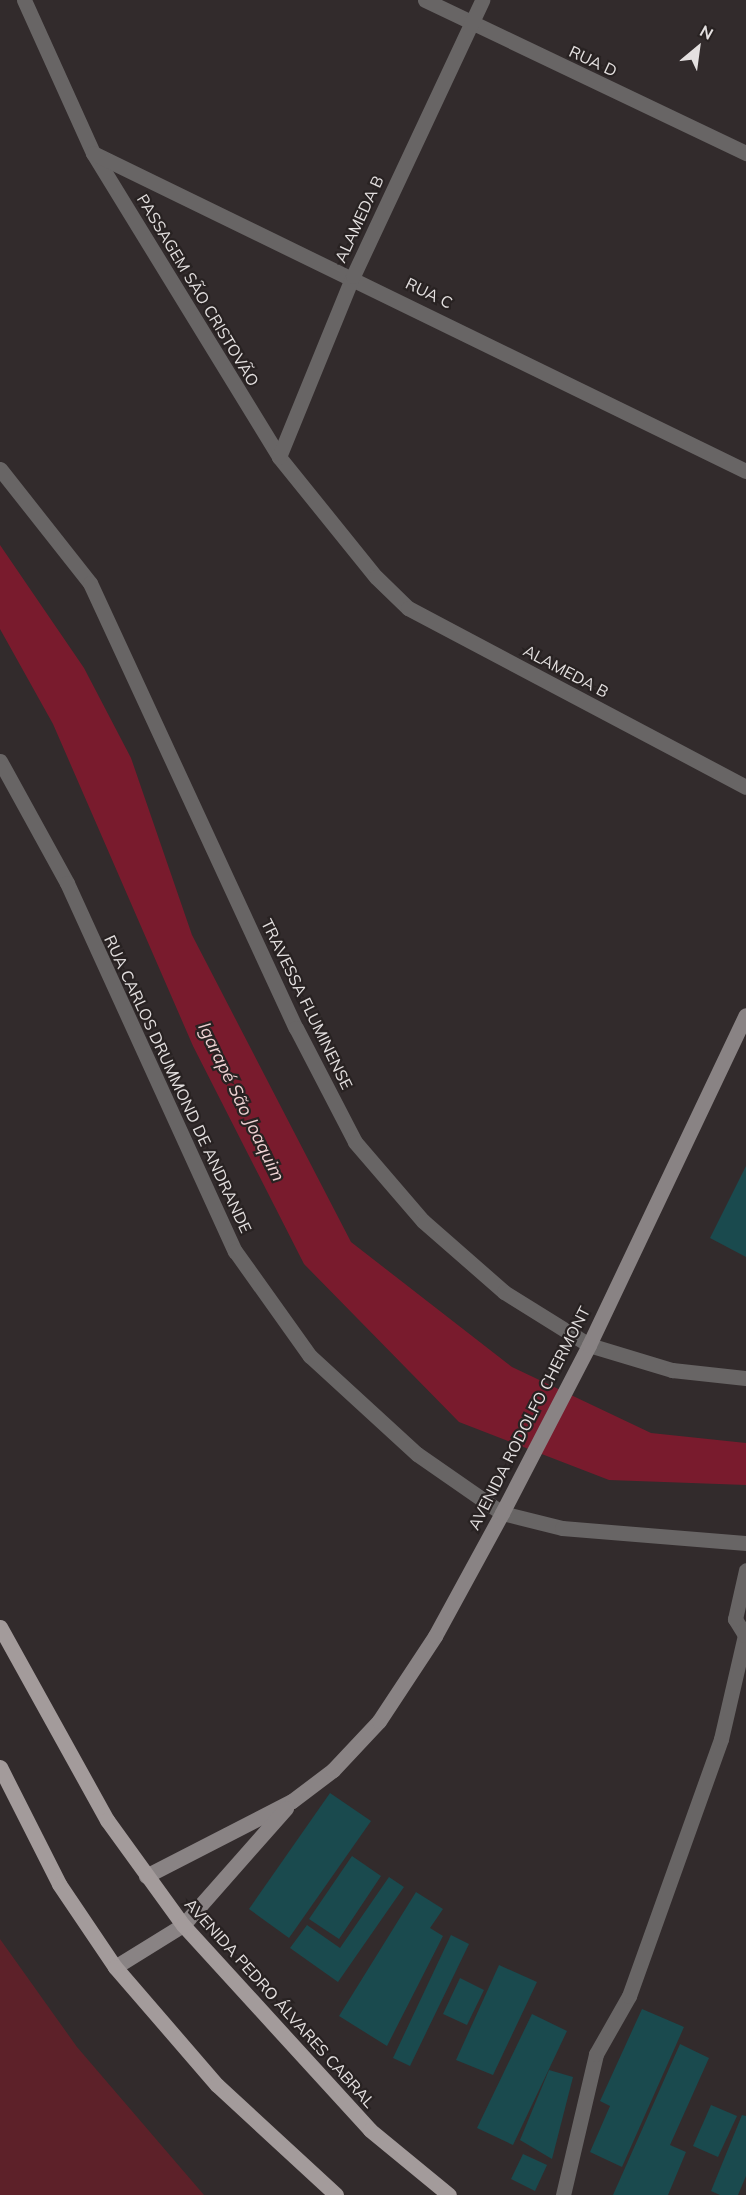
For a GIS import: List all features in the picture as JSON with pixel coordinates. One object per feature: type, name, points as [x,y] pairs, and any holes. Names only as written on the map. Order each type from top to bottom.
[{"type":"main road","name":"AVENIDA RODOLFO CHERMONT","points":[[146,1876],[292,1801],[333,1770],[379,1721],[435,1636],[502,1513],[589,1345],[746,1015]]},
{"type":"main road","name":"AVENIDA PEDRO ÁLVARES CABRAL","points":[[0,1627],[107,1820],[183,1925],[370,2130],[449,2195]]},
{"type":"main road","points":[[0,1767],[59,1884],[115,1967],[217,2085],[336,2195]]},
{"type":"main road","name":"AVENIDA RODOLFO CHERMONT","points":[[115,1967],[183,1925],[292,1801]]},
{"type":"street","name":"PASSAGEM SÃO CRISTOVÃO","points":[[24,0],[93,153],[279,457],[376,577]]},
{"type":"street","name":"RUA D","points":[[425,0],[746,153]]},
{"type":"street","name":"ALAMEDA B","points":[[279,457],[353,276],[482,0]]},
{"type":"street","name":"RUA C","points":[[93,153],[353,276],[746,471]]},
{"type":"street","name":"TRAVESSA FLUMINENSE","points":[[0,469],[90,583],[296,1028],[355,1142],[423,1221],[504,1292],[589,1345],[672,1370],[746,1378]]},
{"type":"street","name":"ALAMEDA B","points":[[376,577],[408,608],[746,787]]},
{"type":"street","name":"RUA CARLOS DRUMMOND DE ANDRANDE","points":[[0,761],[67,883],[235,1251],[310,1356],[417,1454],[502,1513],[562,1528],[746,1543]]},
{"type":"street","points":[[563,2195],[596,2054],[629,1996],[721,1739],[745,1635],[735,1619],[746,1570]]},
{"type":"shaded area","points":[[0,1939],[77,2047],[204,2195],[0,2195]]},
{"type":"water","name":"Igarapé São Joaquim","points":[[0,545],[84,668],[131,758],[192,935],[351,1242],[512,1367],[651,1433],[746,1443],[746,1485],[609,1480],[459,1422],[304,1264],[193,1046],[53,724],[0,629]]},
{"type":"building","points":[[746,1166],[746,1257],[710,1238]]},
{"type":"building","points":[[330,1793],[371,1821],[289,1938],[249,1909]]},
{"type":"building","points":[[352,1856],[381,1876],[339,1939],[309,1919]]},
{"type":"building","points":[[389,1877],[404,1887],[338,1982],[290,1948],[307,1925],[340,1948]]},
{"type":"building","points":[[416,1892],[443,1909],[430,1928],[443,1936],[387,2046],[339,2016]]},
{"type":"building","points":[[451,1935],[469,1944],[410,2066],[393,2058]]},
{"type":"building","points":[[499,1965],[537,1982],[493,2075],[456,2060]]},
{"type":"building","points":[[460,1978],[484,1990],[467,2025],[443,2014]]},
{"type":"building","points":[[642,2009],[684,2027],[622,2167],[590,2152],[610,2106],[600,2101]]},
{"type":"building","points":[[532,2014],[567,2031],[513,2145],[477,2128]]},
{"type":"building","points":[[680,2044],[709,2058],[670,2145],[686,2152],[668,2195],[613,2195]]},
{"type":"building","points":[[549,2070],[573,2077],[552,2159],[520,2140]]},
{"type":"building","points":[[711,2105],[737,2116],[718,2157],[693,2146]]},
{"type":"building","points":[[742,2115],[746,2116],[746,2176],[738,2195],[720,2195],[711,2191]]},
{"type":"building","points":[[523,2154],[547,2165],[535,2191],[511,2179]]}]
